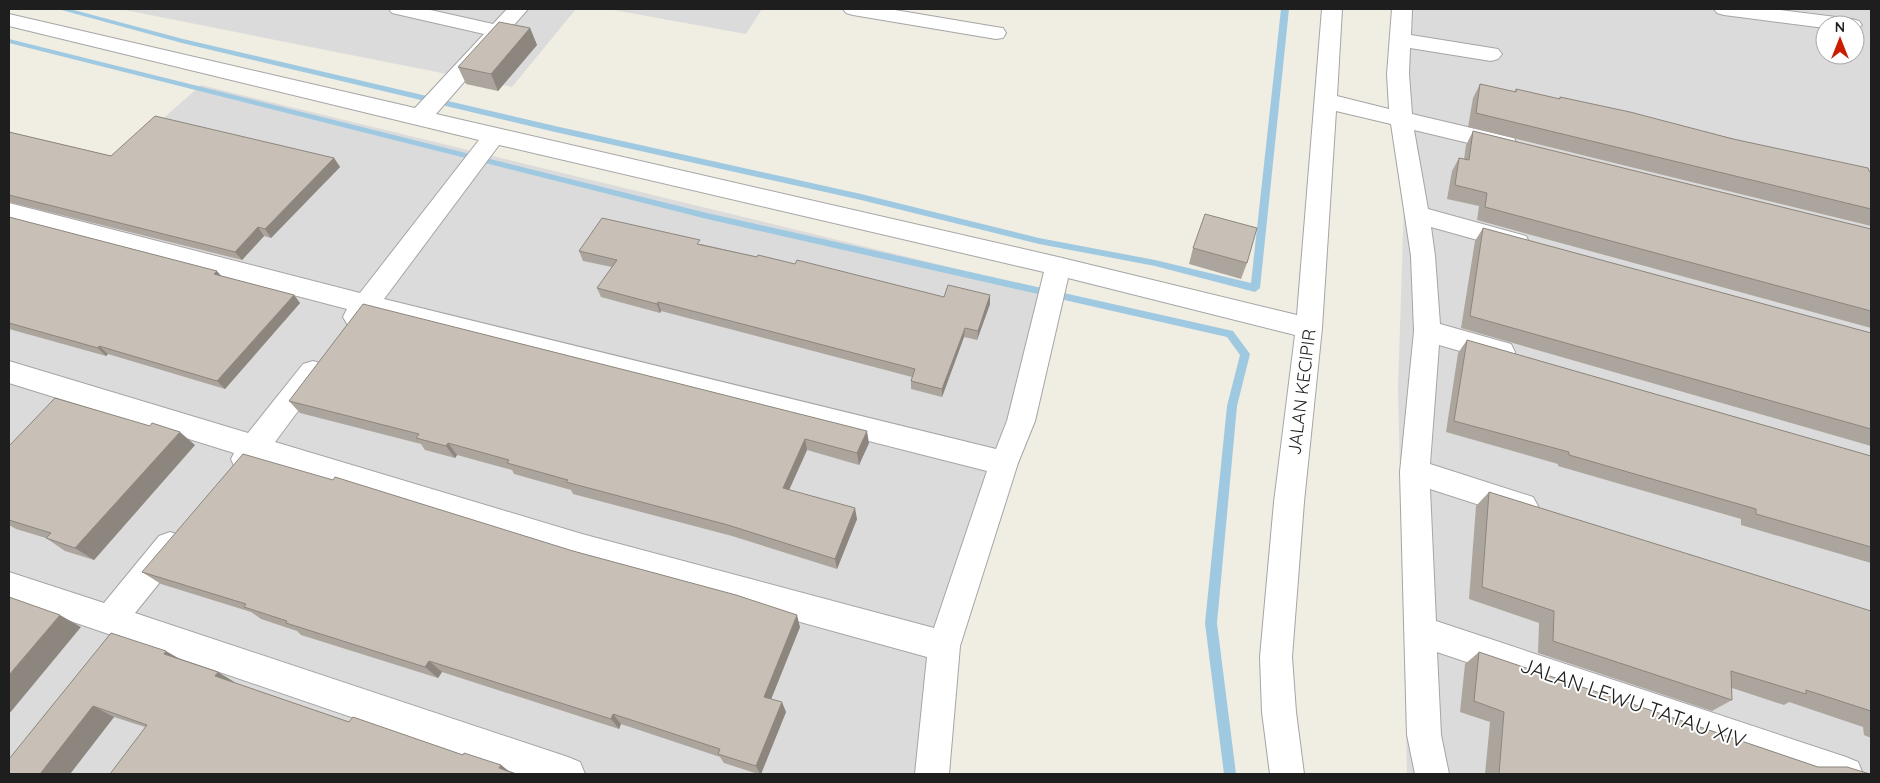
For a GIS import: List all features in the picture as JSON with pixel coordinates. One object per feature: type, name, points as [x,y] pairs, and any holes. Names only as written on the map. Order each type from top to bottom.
[{"type":"street","points":[[399,9],[498,31]]},
{"type":"street","points":[[425,111],[518,9]]},
{"type":"street","points":[[853,9],[996,33]]},
{"type":"street","name":"JALAN KECIPIR","points":[[1288,774],[1279,712],[1276,657],[1289,502],[1310,328],[1332,9]]},
{"type":"street","points":[[1402,9],[1398,74],[1401,118],[1423,256],[1427,331],[1415,472],[1424,735],[1432,774]]},
{"type":"street","points":[[1724,9],[1815,20]]},
{"type":"street","points":[[9,20],[425,111],[488,144],[1056,274],[1310,328]]},
{"type":"street","points":[[1400,40],[1491,54]]},
{"type":"street","points":[[1325,101],[1525,149]]},
{"type":"street","points":[[343,334],[488,144]]},
{"type":"street","points":[[9,212],[366,304],[1004,463]]},
{"type":"street","points":[[1417,215],[1540,248]]},
{"type":"street","points":[[932,774],[944,646],[1004,463],[1021,421],[1050,312],[1056,274]]},
{"type":"street","points":[[1427,331],[1531,360]]},
{"type":"street","points":[[226,481],[256,447],[326,356]]},
{"type":"street","points":[[9,372],[582,548],[944,646]]},
{"type":"street","points":[[1415,472],[1548,513]]},
{"type":"street","points":[[109,621],[183,530]]},
{"type":"street","points":[[9,586],[568,774]]},
{"type":"street","name":"JALAN LEWU TATAU XIV","points":[[1419,631],[1846,774]]},
{"type":"shaded area","points":[[120,9],[576,9],[512,87]]},
{"type":"shaded area","points":[[608,9],[762,9],[746,34]]},
{"type":"shaded area","points":[[1408,9],[1871,9],[1871,774],[1407,774],[1398,389],[1407,111]]},
{"type":"shaded area","points":[[201,85],[1060,294],[935,662],[929,774],[9,774],[9,142],[107,168]]},
{"type":"building","points":[[499,22],[530,28],[491,74],[458,67]]},
{"type":"building","points":[[1480,84],[1516,92],[1516,89],[1560,99],[1560,97],[1630,112],[1733,139],[1868,168],[1871,172],[1871,209],[1476,113]]},
{"type":"building","points":[[155,116],[334,158],[265,229],[258,227],[235,252],[9,195],[9,132],[111,156]]},
{"type":"building","points":[[1473,131],[1871,229],[1871,311],[1485,207],[1487,193],[1455,185],[1459,158],[1469,160]]},
{"type":"building","points":[[1205,214],[1257,228],[1247,263],[1193,248]]},
{"type":"building","points":[[9,217],[217,271],[214,274],[294,295],[217,381],[99,346],[98,348],[9,323]]},
{"type":"building","points":[[602,218],[700,240],[697,244],[795,264],[797,260],[944,297],[948,285],[990,295],[978,331],[965,328],[942,389],[911,381],[915,369],[597,288],[617,260],[579,251]]},
{"type":"building","points":[[1483,228],[1871,333],[1871,429],[1470,316]]},
{"type":"building","points":[[363,304],[867,431],[857,453],[805,439],[783,488],[855,508],[835,559],[728,525],[566,482],[568,480],[507,463],[509,460],[448,443],[446,446],[416,438],[419,434],[289,401]]},
{"type":"building","points":[[1467,340],[1871,456],[1871,547],[1756,514],[1756,509],[1569,455],[1569,452],[1454,421]]},
{"type":"building","points":[[55,398],[150,426],[152,423],[180,432],[75,548],[46,538],[51,533],[9,520],[9,446]]},
{"type":"building","points":[[243,454],[333,480],[335,477],[573,551],[736,595],[797,615],[764,697],[782,702],[756,766],[718,754],[720,749],[613,714],[611,719],[429,661],[425,667],[286,623],[287,621],[244,607],[246,604],[142,572]]},
{"type":"building","points":[[1489,492],[1871,611],[1871,711],[1806,690],[1806,694],[1731,671],[1732,700],[1553,641],[1554,611],[1482,587]]},
{"type":"building","points":[[9,597],[60,615],[9,675]]},
{"type":"building","points":[[111,633],[166,651],[164,654],[218,672],[215,676],[349,722],[353,717],[463,755],[464,753],[501,765],[499,768],[516,774],[110,774],[147,725],[93,706],[40,774],[9,774],[9,759]]},
{"type":"building","points":[[1479,652],[1818,767],[1847,767],[1870,774],[1499,774],[1504,712],[1474,701]]},
{"type":"waterway","points":[[62,9],[182,41],[555,129],[861,197],[1039,241],[1155,263],[1255,288],[1285,9]]},
{"type":"waterway","points":[[9,41],[707,216],[1230,334],[1245,354],[1232,406],[1211,623],[1230,774]]}]
